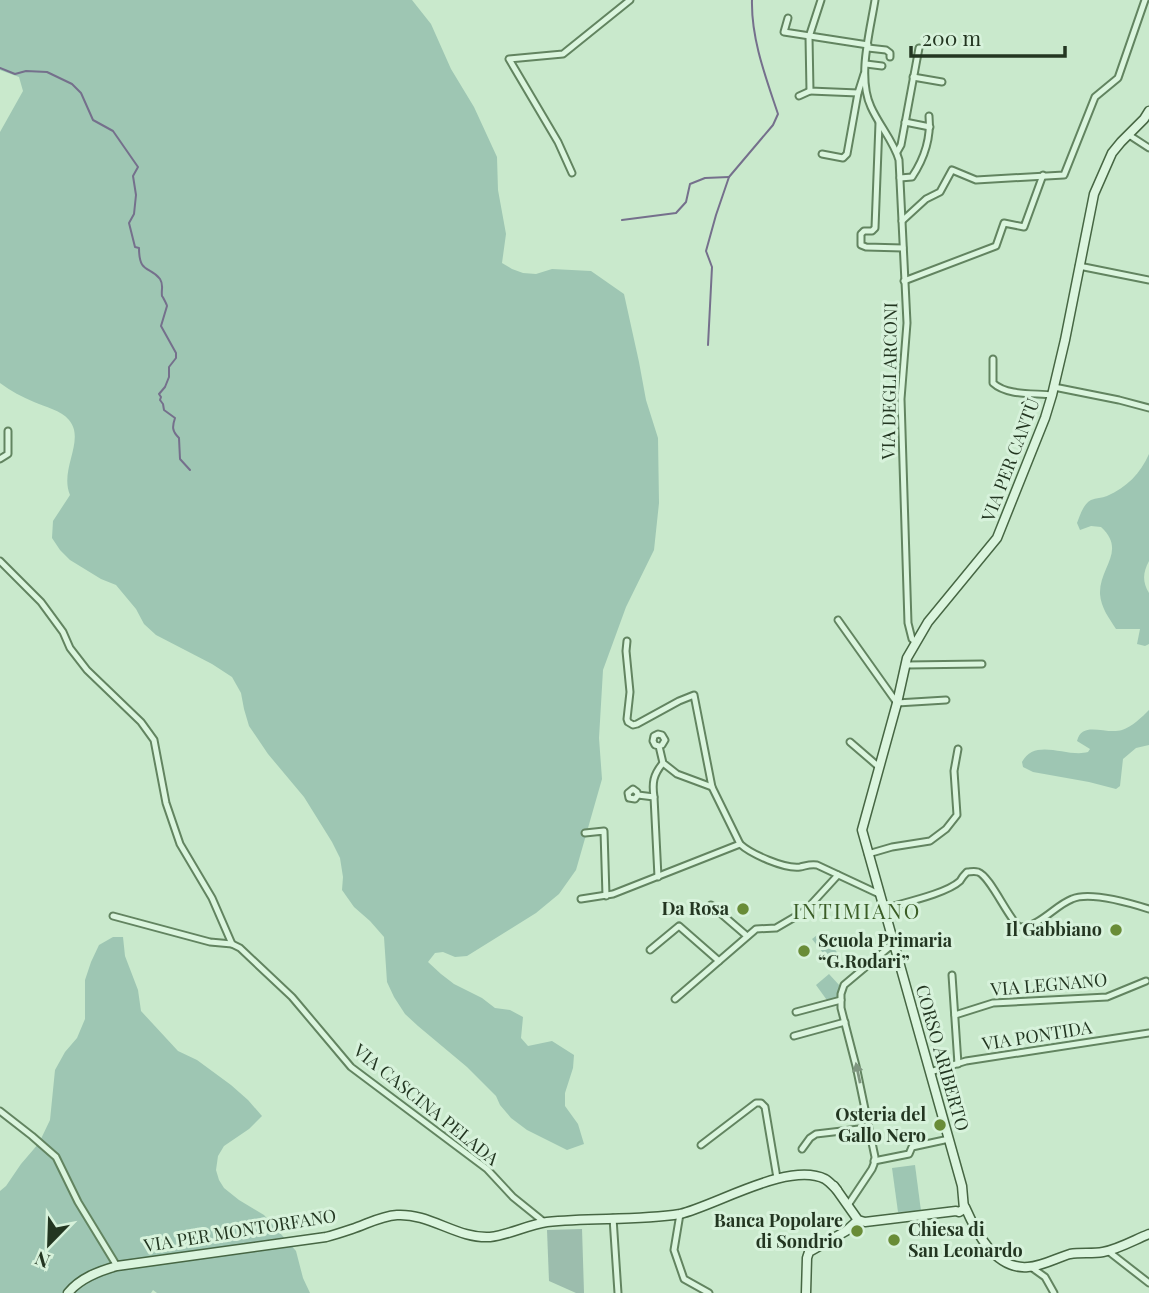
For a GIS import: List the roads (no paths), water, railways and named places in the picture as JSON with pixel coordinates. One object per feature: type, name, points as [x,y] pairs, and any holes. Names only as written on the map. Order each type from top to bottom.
[{"type":"street","points":[[572,173],[558,142],[509,59],[563,54],[630,0]]},
{"type":"street","points":[[810,91],[809,37],[821,0]]},
{"type":"street","name":"VIA DEGLI ARCONI","points":[[875,0],[865,68],[866,88],[869,104],[897,152],[900,178],[907,323],[901,399],[908,624],[914,640]]},
{"type":"street","points":[[902,222],[926,199],[940,192],[952,170],[976,180],[1064,175],[1095,97],[1118,78],[1145,0]]},
{"type":"street","points":[[788,18],[784,32],[886,50],[890,57]]},
{"type":"street","points":[[897,152],[901,145],[919,48]]},
{"type":"street","points":[[822,154],[842,158],[846,154],[865,68],[882,66]]},
{"type":"street","points":[[913,77],[942,82]]},
{"type":"street","points":[[799,96],[810,91],[858,93]]},
{"type":"street","name":"VIA PER CANTÙ","points":[[879,894],[862,830],[914,640],[997,538],[1045,418],[1053,391],[1094,194],[1112,153],[1149,111]]},
{"type":"street","points":[[900,178],[912,177],[916,172],[926,150],[929,116]]},
{"type":"street","points":[[905,122],[930,127]]},
{"type":"street","points":[[879,123],[875,228],[861,234],[861,245],[903,247]]},
{"type":"street","points":[[1129,135],[1149,148]]},
{"type":"street","points":[[904,281],[996,246],[1004,223],[1024,227],[1043,175]]},
{"type":"street","points":[[1079,266],[1149,280]]},
{"type":"street","points":[[993,359],[993,383],[999,389],[1013,392],[1053,391],[1119,400],[1149,408]]},
{"type":"street","points":[[0,459],[8,454],[9,431]]},
{"type":"street","name":"VIA CASCINA PELADA","points":[[0,561],[41,602],[63,632],[69,648],[87,670],[141,722],[154,740],[166,803],[180,844],[212,898],[232,944],[240,948],[292,997],[351,1067],[487,1169],[513,1197],[544,1222]]},
{"type":"street","points":[[838,620],[897,703],[946,700]]},
{"type":"street","points":[[914,640],[928,622]]},
{"type":"street","points":[[908,624],[912,629],[921,628]]},
{"type":"street","points":[[627,641],[631,692],[627,719],[631,724],[637,724],[694,695],[712,788],[740,844],[747,851],[784,865],[817,865],[879,894]]},
{"type":"street","points":[[907,661],[982,664]]},
{"type":"street","points":[[850,742],[879,767]]},
{"type":"street","points":[[659,746],[663,763],[677,774],[712,788]]},
{"type":"street","points":[[868,854],[930,841],[946,829],[957,815],[954,771],[958,749]]},
{"type":"street","points":[[658,877],[652,782],[654,774],[663,763]]},
{"type":"street","points":[[638,795],[654,797]]},
{"type":"street","points":[[584,832],[604,831],[606,896]]},
{"type":"street","points":[[581,899],[606,896],[740,844]]},
{"type":"street","points":[[883,909],[954,885],[967,872],[978,872],[986,877],[1011,920],[1019,927],[1037,922],[1070,899],[1081,896],[1120,900],[1149,909]]},
{"type":"street","points":[[675,999],[756,929],[776,928],[805,911],[838,875]]},
{"type":"street","name":"CORSO ARIBERTO","points":[[879,894],[963,1191],[959,1207]]},
{"type":"street","points":[[705,914],[711,905],[747,936]]},
{"type":"street","points":[[113,916],[210,942],[232,944]]},
{"type":"street","points":[[650,950],[679,926],[719,961]]},
{"type":"street","points":[[848,1204],[872,1169],[874,1161],[841,994],[844,985],[893,944]]},
{"type":"street","points":[[953,975],[958,1064]]},
{"type":"street","name":"VIA LEGNANO","points":[[955,1015],[993,1003],[1107,997],[1146,981]]},
{"type":"street","points":[[796,1012],[841,1000]]},
{"type":"street","points":[[794,1036],[845,1022]]},
{"type":"street","name":"VIA PONTIDA","points":[[930,1072],[958,1064],[1149,1033]]},
{"type":"street","points":[[701,1145],[761,1102],[765,1107],[777,1178]]},
{"type":"street","points":[[0,1111],[56,1157],[78,1202],[117,1266]]},
{"type":"street","points":[[802,1149],[816,1134],[859,1129],[871,1136]]},
{"type":"street","points":[[874,1161],[909,1154],[912,1147],[949,1139]]},
{"type":"street","name":"VIA PER MONTORFANO","points":[[68,1293],[88,1276],[117,1266],[326,1237],[380,1218],[398,1215],[424,1219],[472,1236],[490,1237],[544,1222],[680,1214],[777,1178],[817,1176],[834,1186],[848,1204]]},
{"type":"street","points":[[848,1204],[859,1214],[882,1219]]},
{"type":"street","points":[[848,1204],[858,1220],[869,1222],[943,1212],[959,1207],[1000,1259],[1016,1266],[1031,1267],[1072,1254],[1108,1251],[1149,1234]]},
{"type":"street","points":[[680,1214],[674,1250],[684,1279],[709,1293]]},
{"type":"street","points":[[613,1219],[618,1293]]},
{"type":"street","points":[[806,1293],[807,1255],[814,1248],[846,1231],[858,1220]]},
{"type":"street","points":[[1108,1251],[1149,1283]]},
{"type":"street","points":[[1031,1267],[1045,1277],[1054,1293]]},
{"type":"waterway","points":[[708,345],[712,267],[706,251],[716,215],[729,177],[773,125],[778,114],[757,44],[752,0]]},
{"type":"waterway","points":[[0,68],[15,74],[26,71],[47,72],[72,84],[81,93],[93,120],[113,131],[138,167],[133,176],[136,195],[134,214],[129,223],[143,266],[162,283],[162,296],[167,306],[161,326],[176,353],[176,358],[169,367],[169,377],[159,394],[164,410],[175,418],[173,429],[179,438],[180,459],[190,470]]},
{"type":"waterway","points":[[622,220],[676,213],[686,202],[690,184],[705,178],[729,177]]},
{"type":"place","name":"Da Rosa","points":[[743,909]]},
{"type":"place","name":"Il Gabbiano","points":[[1116,930]]},
{"type":"place","name":"Scuola Primaria “G.Rodari”","points":[[804,951]]},
{"type":"place","name":"Osteria del Gallo Nero","points":[[940,1125]]},
{"type":"place","name":"Banca Popolare di Sondrio","points":[[857,1231]]},
{"type":"place","name":"Chiesa di San Leonardo","points":[[894,1240]]},
{"type":"district","name":"INTIMIANO","points":[[857,912]]}]
